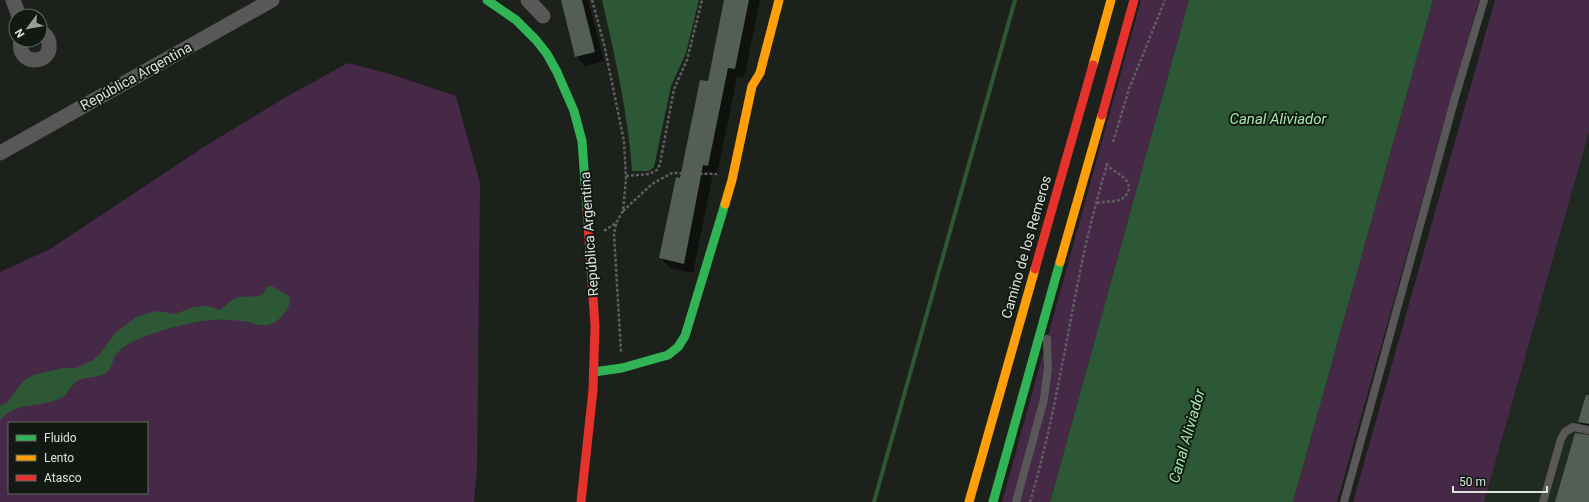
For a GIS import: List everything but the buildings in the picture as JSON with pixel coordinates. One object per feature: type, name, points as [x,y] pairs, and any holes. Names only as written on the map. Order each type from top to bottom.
[{"type":"main road","name":"República Argentina","points":[[487,0],[516,20],[536,40],[547,54],[565,87],[582,141],[595,326],[594,372],[581,502]]},
{"type":"main road","points":[[594,372],[622,368],[668,355],[678,348],[686,336],[733,174],[752,86],[760,74],[779,0]]},
{"type":"main road","name":"Camino de los Remeros","points":[[969,502],[1111,0]]},
{"type":"main road","points":[[993,502],[1123,38],[1137,3]]},
{"type":"street","name":"República Argentina","points":[[0,153],[272,0]]},
{"type":"street","points":[[528,0],[543,16]]},
{"type":"street","points":[[20,48],[25,57],[30,60],[39,60],[47,55],[50,45],[48,40]]},
{"type":"lane","points":[[1344,502],[1455,98],[1484,0]]},
{"type":"lane","points":[[1016,502],[1044,400],[1048,368],[1046,312]]},
{"type":"lane","points":[[1543,502],[1561,439],[1565,432],[1574,427],[1589,430]]},
{"type":"path","points":[[592,0],[604,44],[624,141],[626,176],[623,211]]},
{"type":"path","points":[[626,176],[649,174],[657,170],[660,164],[674,89],[687,60],[702,0]]},
{"type":"path","points":[[1111,147],[1129,89],[1164,0]]},
{"type":"path","points":[[1030,502],[1044,457],[1081,268],[1108,159]]},
{"type":"path","points":[[1097,203],[1105,200],[1117,201],[1124,198],[1128,194],[1129,183],[1106,165]]},
{"type":"path","points":[[622,368],[614,234],[616,223],[623,211],[652,184],[672,173],[733,174]]},
{"type":"path","points":[[589,237],[598,235],[616,223]]},
{"type":"shaded area","points":[[1141,0],[1189,0],[1050,502],[1002,502]]},
{"type":"shaded area","points":[[1433,0],[1479,0],[1337,502],[1293,502]]},
{"type":"shaded area","points":[[1495,0],[1589,0],[1589,132],[1484,502],[1353,502]]},
{"type":"shaded area","points":[[348,63],[387,73],[456,96],[480,183],[477,468],[474,502],[0,502],[0,272],[50,249],[204,147],[286,97]]},
{"type":"shaded area","points":[[1589,132],[1589,502],[1484,502]]},
{"type":"water","points":[[602,0],[699,0],[686,53],[671,86],[654,167],[649,171],[632,171],[624,106]]},
{"type":"water","name":"Canal Aliviador","points":[[1189,0],[1433,0],[1293,502],[1050,502]]},
{"type":"water","points":[[268,286],[274,287],[290,299],[285,313],[271,324],[259,325],[231,320],[207,320],[182,325],[145,336],[125,346],[118,352],[110,368],[103,375],[84,378],[77,381],[64,397],[53,401],[22,407],[7,414],[0,420],[0,406],[8,402],[25,380],[33,375],[63,368],[76,368],[93,360],[101,353],[115,333],[138,316],[157,311],[175,314],[194,307],[207,306],[220,310],[232,300],[239,297],[259,296],[263,294]]},
{"type":"waterway","points":[[874,502],[1015,0]]},
{"type":"traffic: fast","points":[[487,0],[516,20],[536,40],[547,54],[557,72],[574,111],[582,141],[587,210]]},
{"type":"traffic: fast","points":[[594,372],[622,368],[668,355],[678,347],[685,336],[725,204]]},
{"type":"traffic: fast","points":[[993,502],[1060,262]]},
{"type":"traffic: slow","points":[[725,204],[732,180],[752,86],[760,73],[779,0]]},
{"type":"traffic: slow","points":[[1093,65],[1111,0]]},
{"type":"traffic: slow","points":[[1060,262],[1102,115]]},
{"type":"traffic: slow","points":[[969,502],[1035,269]]},
{"type":"traffic: jam","points":[[1102,115],[1134,0]]},
{"type":"traffic: jam","points":[[1035,269],[1093,65]]},
{"type":"traffic: jam","points":[[581,502],[593,390],[595,326],[587,210]]}]
